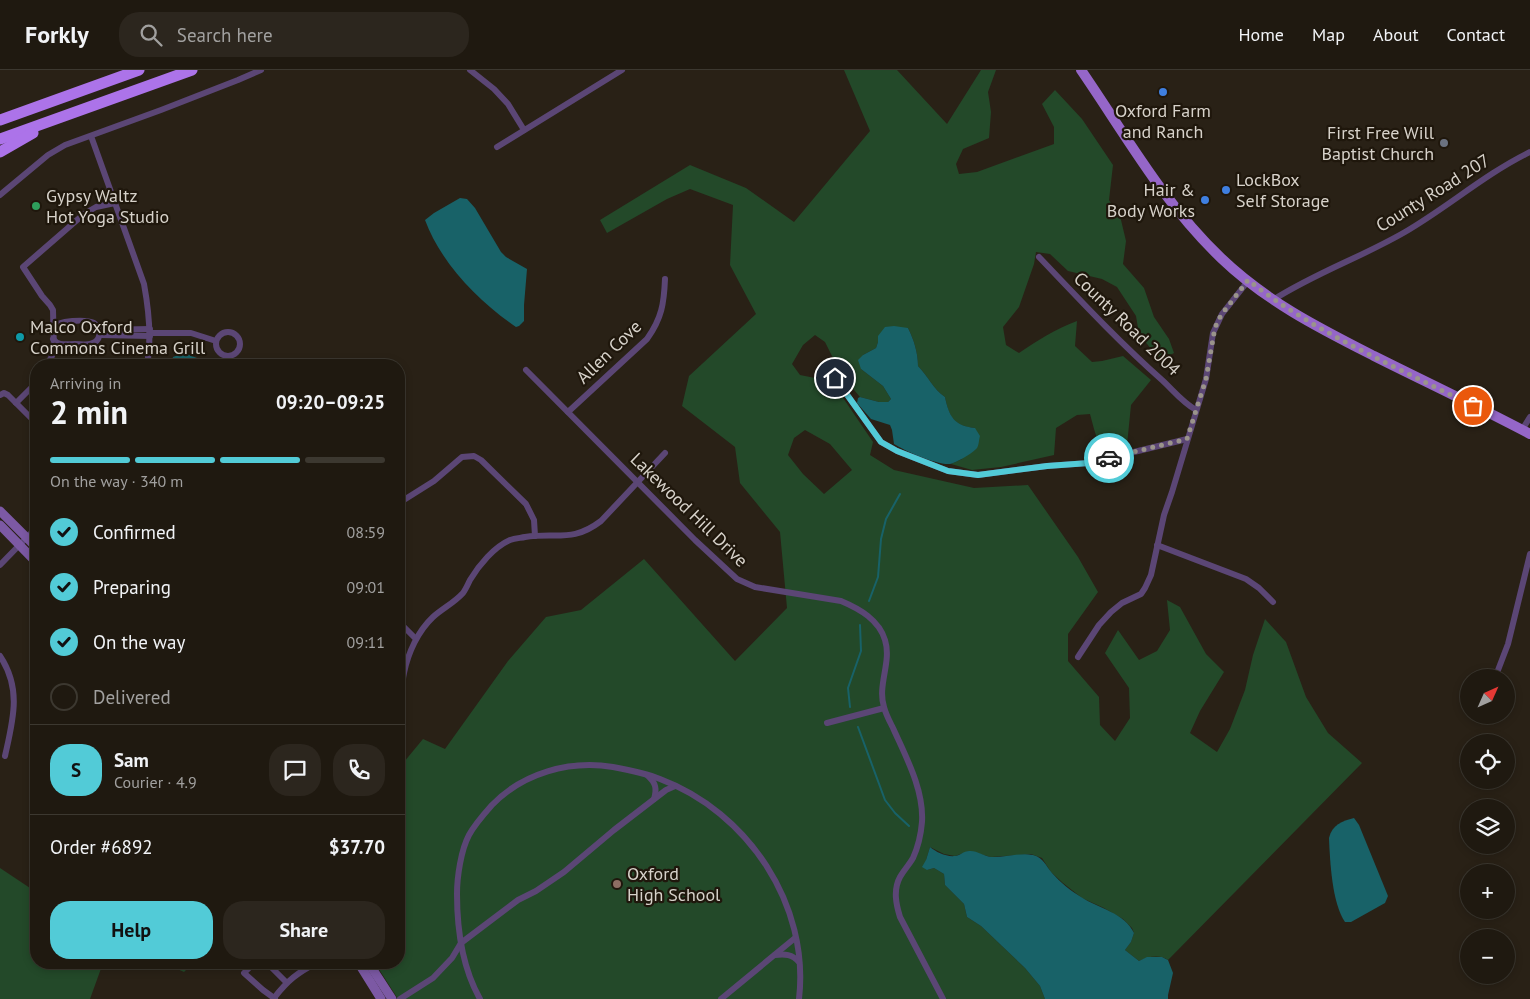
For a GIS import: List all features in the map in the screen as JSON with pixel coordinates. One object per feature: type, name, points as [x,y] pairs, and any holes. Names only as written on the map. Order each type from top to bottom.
[{"type":"highway","points":[[0,120],[139,70]]},
{"type":"highway","points":[[0,139],[192,70]]},
{"type":"highway","points":[[0,114],[44,105]]},
{"type":"highway","points":[[0,152],[68,115]]},
{"type":"main road","points":[[1073,70],[1114,122]]},
{"type":"main road","points":[[1081,70],[1147,169],[1199,236],[1222,259],[1273,300],[1309,322],[1526,432]]},
{"type":"street","points":[[0,195],[57,149],[261,70]]},
{"type":"street","points":[[470,70],[494,89],[508,104],[524,130]]},
{"type":"street","points":[[497,147],[622,70]]},
{"type":"street","points":[[91,136],[144,284],[150,333],[148,359]]},
{"type":"street","name":"County Road 207","points":[[1273,300],[1328,269],[1405,232],[1476,183],[1513,160],[1530,152]]},
{"type":"street","points":[[50,359],[54,351],[53,310],[23,267],[84,214],[96,207],[115,203]]},
{"type":"street","name":"County Road 2004","points":[[1038,258],[1186,404],[1196,410]]},
{"type":"street","name":"Allen Cove","points":[[568,412],[648,338],[656,326],[662,309],[664,279]]},
{"type":"street","points":[[1078,656],[1099,625],[1111,612],[1122,603],[1141,594],[1151,575],[1164,515],[1206,379],[1217,322],[1248,280]]},
{"type":"street","points":[[53,328],[55,324],[61,322],[88,322],[94,323],[100,333]]},
{"type":"street","points":[[100,333],[190,333],[216,341]]},
{"type":"street","points":[[53,338],[59,344],[91,344],[97,340],[100,333]]},
{"type":"street","points":[[224,333],[231,333],[237,337],[240,344],[238,352],[227,356],[219,353],[216,341],[224,333]]},
{"type":"street","name":"Lakewood Hill Drive","points":[[526,370],[714,559],[738,579],[755,587],[841,601],[855,606],[879,627],[886,641],[886,664],[882,694],[884,708],[914,777],[919,793],[922,819],[919,840],[912,859],[900,878],[895,897],[896,906],[943,999]]},
{"type":"street","points":[[835,378],[881,442],[897,451],[948,471],[978,475],[1047,466],[1089,463],[1187,439]]},
{"type":"street","points":[[16,403],[30,390]]},
{"type":"street","points":[[0,395],[4,393],[8,395],[30,417]]},
{"type":"street","points":[[1526,432],[1530,417]]},
{"type":"street","points":[[405,669],[416,639],[434,617],[451,605],[464,592],[485,559],[498,548],[511,540],[535,536],[565,536],[591,529],[601,521],[665,453]]},
{"type":"street","points":[[405,499],[434,481],[462,457],[474,456],[482,460],[526,504],[534,520],[535,536]]},
{"type":"street","points":[[0,511],[30,541]]},
{"type":"street","points":[[0,526],[30,556]]},
{"type":"street","points":[[0,565],[30,535]]},
{"type":"street","points":[[1157,546],[1246,579],[1259,588],[1273,602]]},
{"type":"street","points":[[1498,669],[1508,644],[1530,554]]},
{"type":"street","points":[[405,628],[416,639]]},
{"type":"street","points":[[0,656],[13,683],[14,701],[13,718],[5,756]]},
{"type":"street","points":[[826,724],[884,708]]},
{"type":"street","points":[[480,999],[464,959],[460,943],[457,909],[457,877],[468,836],[484,814],[500,797],[520,783],[538,774],[578,765],[632,770],[660,779],[690,793],[713,808],[733,825],[766,864],[788,910],[799,962],[799,999]]},
{"type":"street","points":[[646,775],[656,786],[654,799]]},
{"type":"street","points":[[400,999],[433,978],[452,958],[460,943],[518,900],[536,891],[564,872],[654,799],[675,786]]},
{"type":"street","points":[[721,999],[795,938]]},
{"type":"street","points":[[774,955],[788,954],[795,957],[799,962]]},
{"type":"street","points":[[248,969],[244,973],[274,998],[286,982],[305,969]]},
{"type":"street","points":[[273,969],[286,982]]},
{"type":"street","points":[[362,969],[381,999]]},
{"type":"street","points":[[373,969],[392,999]]},
{"type":"green space","points":[[844,70],[897,70],[947,124],[981,70],[996,70],[988,92],[991,112],[989,138],[963,149],[956,164],[959,174],[977,172],[1054,144],[1054,127],[1042,104],[1055,90],[1082,119],[1113,165],[1109,200],[1121,220],[1126,241],[1123,264],[1144,288],[1154,317],[1169,339],[1174,353],[1160,360],[1139,334],[1136,316],[1117,287],[1102,279],[1068,271],[1050,254],[1036,252],[1034,264],[1019,307],[1003,327],[1006,345],[1019,353],[1054,331],[1077,321],[1075,346],[1092,362],[1123,356],[1151,380],[1131,405],[1127,445],[1101,451],[1090,414],[1077,415],[1056,428],[1054,455],[1001,467],[972,470],[951,464],[962,459],[975,428],[957,423],[948,410],[945,397],[918,366],[915,347],[908,328],[878,342],[876,348],[863,355],[861,369],[883,386],[891,399],[888,402],[879,402],[860,397],[835,362],[825,342],[815,335],[803,345],[792,364],[800,375],[820,379],[837,389],[873,442],[870,455],[894,470],[974,488],[1028,485],[1078,557],[1098,592],[1068,634],[1068,661],[1099,697],[1100,725],[1115,741],[1130,718],[1129,688],[1105,653],[1118,630],[1139,660],[1157,651],[1170,630],[1167,600],[1180,607],[1206,654],[1224,672],[1200,711],[1190,733],[1217,752],[1230,729],[1245,690],[1253,655],[1265,619],[1286,642],[1306,697],[1328,733],[1362,763],[1168,960],[1154,957],[1139,961],[1125,950],[1131,942],[1134,933],[1132,928],[1123,919],[1082,898],[1051,872],[1042,858],[1031,854],[991,857],[969,851],[955,856],[944,854],[930,847],[926,860],[927,870],[934,868],[944,874],[945,885],[964,904],[967,917],[981,926],[1025,968],[1040,986],[1045,999],[398,999],[379,969],[405,969],[405,761],[423,739],[445,749],[508,661],[546,617],[581,610],[644,559],[735,661],[787,608],[780,532],[740,483],[735,447],[682,406],[689,376],[756,314],[730,265],[733,205],[690,189],[667,199],[607,233],[600,220],[690,165],[746,188],[794,222],[870,131]],"holes":[[[805,430],[830,444],[852,470],[824,494],[803,474],[788,455],[794,438]]]},
{"type":"green space","points":[[0,868],[30,888],[30,969],[101,969],[90,999],[0,999]]},
{"type":"water","points":[[460,198],[467,199],[475,208],[501,252],[527,269],[524,321],[519,326],[516,327],[502,317],[462,280],[432,236],[425,220]]},
{"type":"water","points":[[885,327],[908,328],[915,347],[918,366],[945,397],[948,410],[954,419],[962,425],[975,428],[980,436],[977,448],[956,462],[944,464],[929,460],[894,444],[890,425],[871,419],[857,403],[860,397],[879,402],[888,402],[891,399],[883,386],[861,369],[858,360],[876,348],[878,336]]},
{"type":"water","points":[[184,353],[198,359],[172,359],[173,357]]},
{"type":"water","points":[[1354,818],[1359,825],[1388,896],[1385,903],[1351,922],[1345,922],[1334,893],[1329,838],[1332,830],[1338,824]]},
{"type":"water","points":[[930,847],[948,856],[957,856],[972,851],[991,857],[1028,854],[1040,858],[1055,876],[1077,895],[1118,916],[1130,926],[1134,933],[1131,942],[1125,950],[1139,961],[1147,957],[1162,957],[1168,960],[1173,973],[1168,999],[1045,999],[1040,986],[1025,968],[981,926],[967,917],[964,904],[945,885],[944,874],[934,868],[927,870],[922,867]]},
{"type":"waterway","points":[[869,601],[878,577],[881,539],[886,519],[900,494]]},
{"type":"waterway","points":[[850,707],[848,688],[861,651],[860,625]]},
{"type":"waterway","points":[[858,727],[885,800],[909,826]]},
{"type":"way so far","points":[[1109,458],[1187,439],[1206,379],[1217,322],[1248,280],[1273,300],[1309,322],[1473,406]]},
{"type":"place","name":"Oxford Farm and Ranch","points":[[1163,92]]},
{"type":"place","name":"First Free Will Baptist Church","points":[[1444,143]]},
{"type":"place","name":"LockBox Self Storage","points":[[1226,190]]},
{"type":"place","name":"Hair & Body Works","points":[[1205,200]]},
{"type":"place","name":"Gypsy Waltz Hot Yoga Studio","points":[[36,206]]},
{"type":"place","name":"Malco Oxford Commons Cinema Grill","points":[[20,337]]},
{"type":"place","name":"Oxford High School","points":[[617,884]]},
{"type":"route","points":[[835,378],[881,442],[897,451],[948,471],[978,475],[1047,466],[1089,463],[1109,458]]}]
